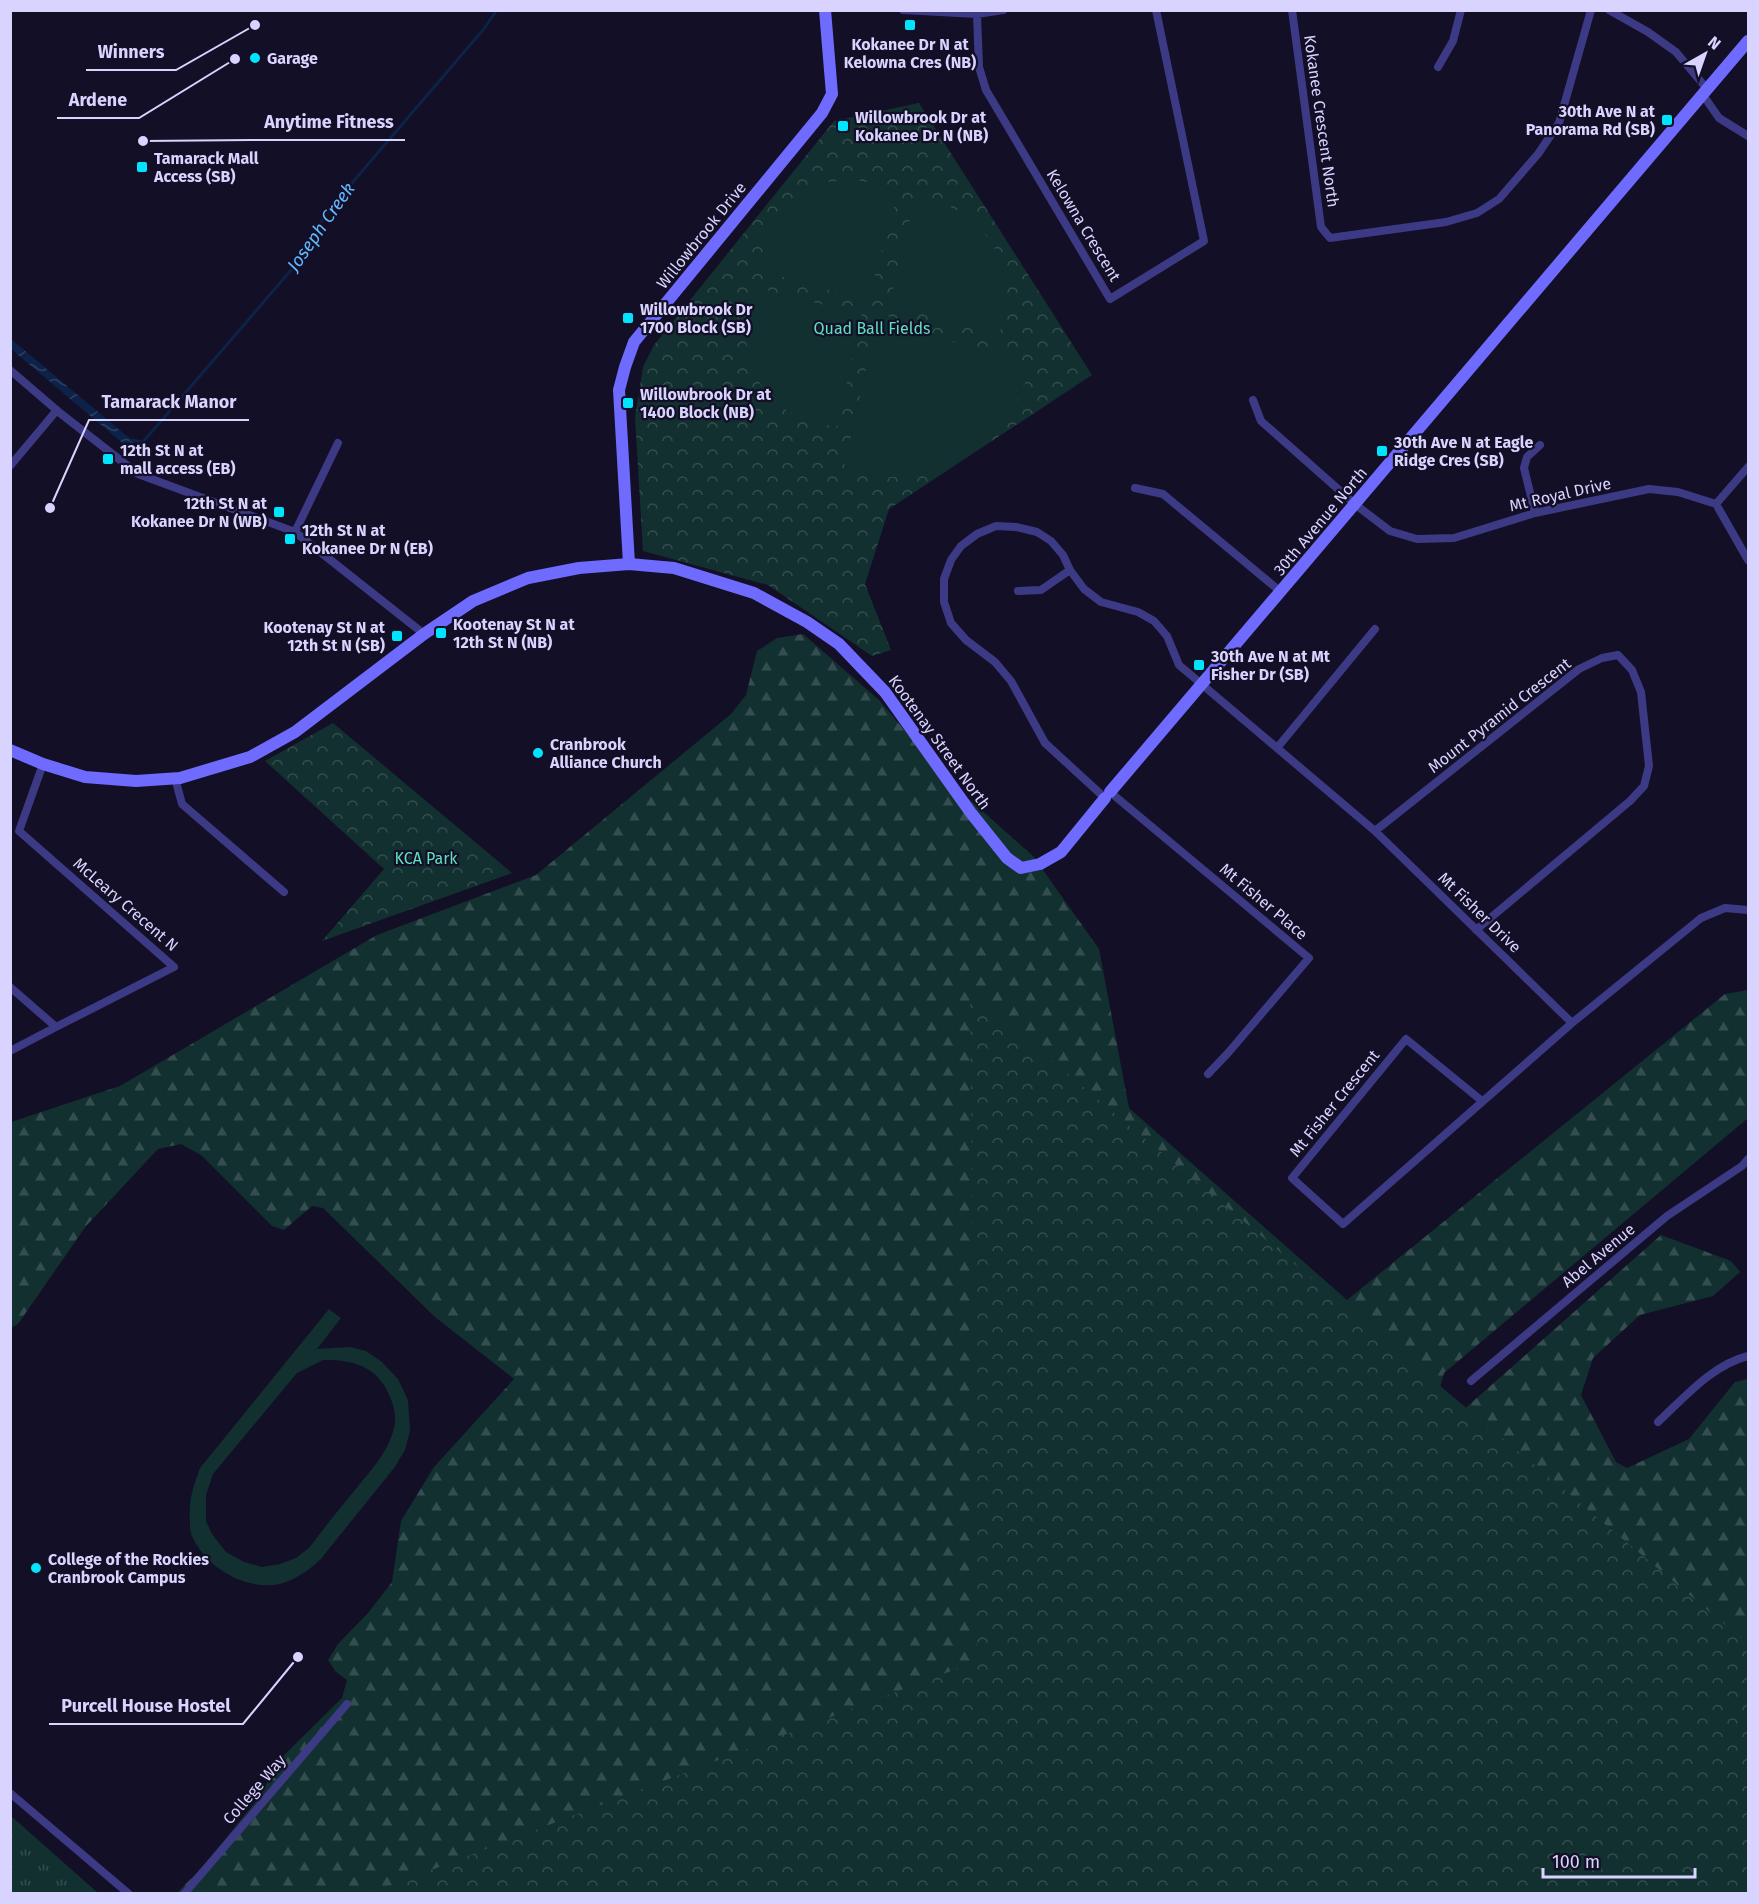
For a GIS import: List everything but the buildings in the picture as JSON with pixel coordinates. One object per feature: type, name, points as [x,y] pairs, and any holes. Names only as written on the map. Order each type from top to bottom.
[{"type":"street","name":"Willowbrook Drive","points":[[629,564],[620,390],[625,367],[634,342],[822,113],[832,94],[825,10]]},
{"type":"street","points":[[903,10],[977,14],[1003,10]]},
{"type":"street","name":"Kelowna Crescent","points":[[977,14],[980,68],[986,90],[1110,299],[1204,241],[1156,10]]},
{"type":"street","name":"Kokanee Crescent North","points":[[1292,10],[1321,227],[1330,238],[1446,222],[1477,213],[1499,199],[1538,154],[1559,123],[1591,10]]},
{"type":"street","points":[[1438,67],[1453,41],[1461,10]]},
{"type":"street","points":[[1609,10],[1648,32],[1676,52],[1705,92],[1719,118],[1749,136]]},
{"type":"street","name":"30th Avenue North","points":[[1021,868],[1040,864],[1061,852],[1749,41]]},
{"type":"street","points":[[10,370],[138,474],[295,532],[424,634]]},
{"type":"street","name":"Mt Royal Drive","points":[[1253,400],[1261,421],[1356,505],[1390,531],[1417,539],[1454,538],[1535,513],[1649,489],[1678,492],[1716,504]]},
{"type":"street","points":[[10,466],[57,410]]},
{"type":"street","points":[[295,532],[338,443]]},
{"type":"street","points":[[1535,513],[1524,468],[1527,457],[1540,445]]},
{"type":"street","points":[[1749,467],[1716,504],[1749,560]]},
{"type":"street","points":[[1135,489],[1163,494],[1281,592]]},
{"type":"street","name":"Mt Fisher Drive","points":[[1107,795],[1045,743],[1011,681],[995,662],[966,640],[951,623],[944,602],[944,579],[951,561],[962,546],[977,534],[996,526],[1016,527],[1037,532],[1051,541],[1063,555],[1070,570],[1084,589],[1101,602],[1138,612],[1154,621],[1167,636],[1179,664],[1375,831],[1572,1023]]},
{"type":"street","name":"Kootenay Street North","points":[[10,750],[43,764],[85,777],[136,781],[175,778],[250,757],[295,732],[424,634],[473,601],[528,578],[579,568],[629,564],[674,568],[754,593],[807,622],[839,644],[885,692],[971,813],[1007,858],[1021,868]]},
{"type":"street","points":[[1018,591],[1041,590],[1070,570]]},
{"type":"street","points":[[1277,748],[1375,629]]},
{"type":"street","name":"Mount Pyramid Crescent","points":[[1375,831],[1579,669],[1602,658],[1618,655],[1632,670],[1641,692],[1649,766],[1644,786],[1630,801],[1476,930]]},
{"type":"street","name":"McLeary Crecent N","points":[[43,764],[19,831],[174,967],[56,1028]]},
{"type":"street","points":[[175,778],[182,804],[284,892]]},
{"type":"street","name":"Mt Fisher Place","points":[[1107,795],[1309,958],[1208,1074]]},
{"type":"street","points":[[1572,1023],[1701,918],[1725,908],[1749,910]]},
{"type":"street","points":[[10,987],[56,1028],[10,1051]]},
{"type":"street","name":"Mt Fisher Crescent","points":[[1482,1101],[1406,1039],[1292,1178],[1343,1224],[1572,1023]]},
{"type":"street","name":"Abel Avenue","points":[[1471,1381],[1667,1216],[1749,1159]]},
{"type":"street","points":[[1658,1422],[1707,1376],[1740,1358],[1749,1356]]},
{"type":"street","name":"College Way","points":[[183,1893],[347,1704]]},
{"type":"street","points":[[10,1793],[129,1893]]},
{"type":"green space","name":"Quad Ball Fields","points":[[919,103],[1092,375],[889,509],[865,584],[891,650],[872,656],[768,585],[643,551],[635,417],[643,367],[654,345],[834,121]]},
{"type":"green space","points":[[854,180],[879,184],[898,192],[868,301],[759,270],[766,239],[791,204],[827,182]]},
{"type":"green space","points":[[915,199],[936,202],[960,212],[983,232],[992,244],[999,257],[1006,281],[1005,308],[999,336],[889,304]]},
{"type":"green space","points":[[758,288],[862,315],[837,426],[813,423],[795,415],[770,397],[761,385],[749,357],[747,341],[750,310]]},
{"type":"green space","points":[[884,315],[925,329],[925,334],[1029,363],[1027,379],[1011,412],[990,437],[967,455],[938,470],[879,478],[844,468],[877,322]]},
{"type":"green space","points":[[803,634],[879,700],[943,776],[1033,856],[1099,949],[1129,1108],[1347,1300],[1725,994],[1748,990],[1748,1118],[1444,1373],[1429,1427],[1423,1893],[177,1893],[204,1865],[262,1794],[275,1764],[342,1698],[347,1680],[336,1672],[328,1660],[338,1644],[368,1613],[392,1582],[401,1521],[434,1467],[514,1379],[435,1317],[323,1208],[312,1206],[284,1230],[272,1226],[201,1155],[181,1144],[158,1149],[86,1226],[18,1324],[11,1328],[11,1122],[120,1086],[377,935],[536,875],[731,714],[746,695],[757,651],[777,638]]},
{"type":"green space","name":"KCA Park","points":[[333,723],[512,873],[322,941],[384,869],[265,761]]},
{"type":"green space","points":[[970,992],[1748,1644],[1748,1893],[371,1893],[977,1661]]},
{"type":"green space","points":[[1661,1235],[1731,1261],[1740,1272],[1713,1296],[1640,1315],[1593,1358],[1581,1395],[1616,1462],[1627,1468],[1689,1439],[1735,1382],[1748,1379],[1748,1780],[1453,1419]]},
{"type":"green space","points":[[329,1309],[341,1318],[317,1349],[350,1347],[366,1351],[382,1362],[398,1379],[408,1400],[410,1431],[405,1450],[394,1468],[320,1560],[302,1574],[280,1584],[254,1584],[228,1575],[198,1548],[191,1533],[190,1508],[200,1468]],"holes":[[[323,1360],[357,1364],[379,1378],[393,1406],[395,1423],[391,1437],[378,1461],[309,1548],[296,1558],[280,1564],[262,1567],[244,1562],[226,1552],[212,1534],[206,1521],[206,1495],[213,1474],[297,1373]]]},
{"type":"green space","points":[[11,1816],[98,1893],[11,1893]]},
{"type":"water","points":[[11,339],[134,442],[126,446],[11,349]]},
{"type":"waterway","name":"Joseph Creek","points":[[131,440],[143,442],[311,247],[317,228],[328,211],[483,30],[497,10]]},
{"type":"place","name":"Winners","points":[[255,25]]},
{"type":"place","name":"Kokanee Dr N at Kelowna Cres (NB)","points":[[910,25]]},
{"type":"place","name":"Garage","points":[[255,58]]},
{"type":"place","name":"Ardene","points":[[235,59]]},
{"type":"place","name":"30th Ave N at Panorama Rd (SB)","points":[[1667,120]]},
{"type":"place","name":"Willowbrook Dr at Kokanee Dr N (NB)","points":[[843,126]]},
{"type":"place","name":"Anytime Fitness","points":[[143,141]]},
{"type":"place","name":"Tamarack Mall Access (SB)","points":[[142,167]]},
{"type":"place","name":"Willowbrook Dr 1700 Block (SB)","points":[[628,318]]},
{"type":"place","name":"Willowbrook Dr at 1400 Block (NB)","points":[[628,403]]},
{"type":"place","name":"30th Ave N at Eagle Ridge Cres (SB)","points":[[1382,451]]},
{"type":"place","name":"12th St N at mall access (EB)","points":[[108,459]]},
{"type":"place","name":"Tamarack Manor","points":[[50,508]]},
{"type":"place","name":"12th St N at Kokanee Dr N (WB)","points":[[279,512]]},
{"type":"place","name":"12th St N at Kokanee Dr N (EB)","points":[[290,539]]},
{"type":"place","name":"Kootenay St N at 12th St N (NB)","points":[[441,633]]},
{"type":"place","name":"Kootenay St N at 12th St N (SB)","points":[[397,636]]},
{"type":"place","name":"30th Ave N at Mt Fisher Dr (SB)","points":[[1199,665]]},
{"type":"place","name":"Cranbrook Alliance Church","points":[[538,753]]},
{"type":"place","name":"College of the Rockies Cranbrook Campus","points":[[36,1568]]},
{"type":"place","name":"Purcell House Hostel","points":[[298,1657]]}]
